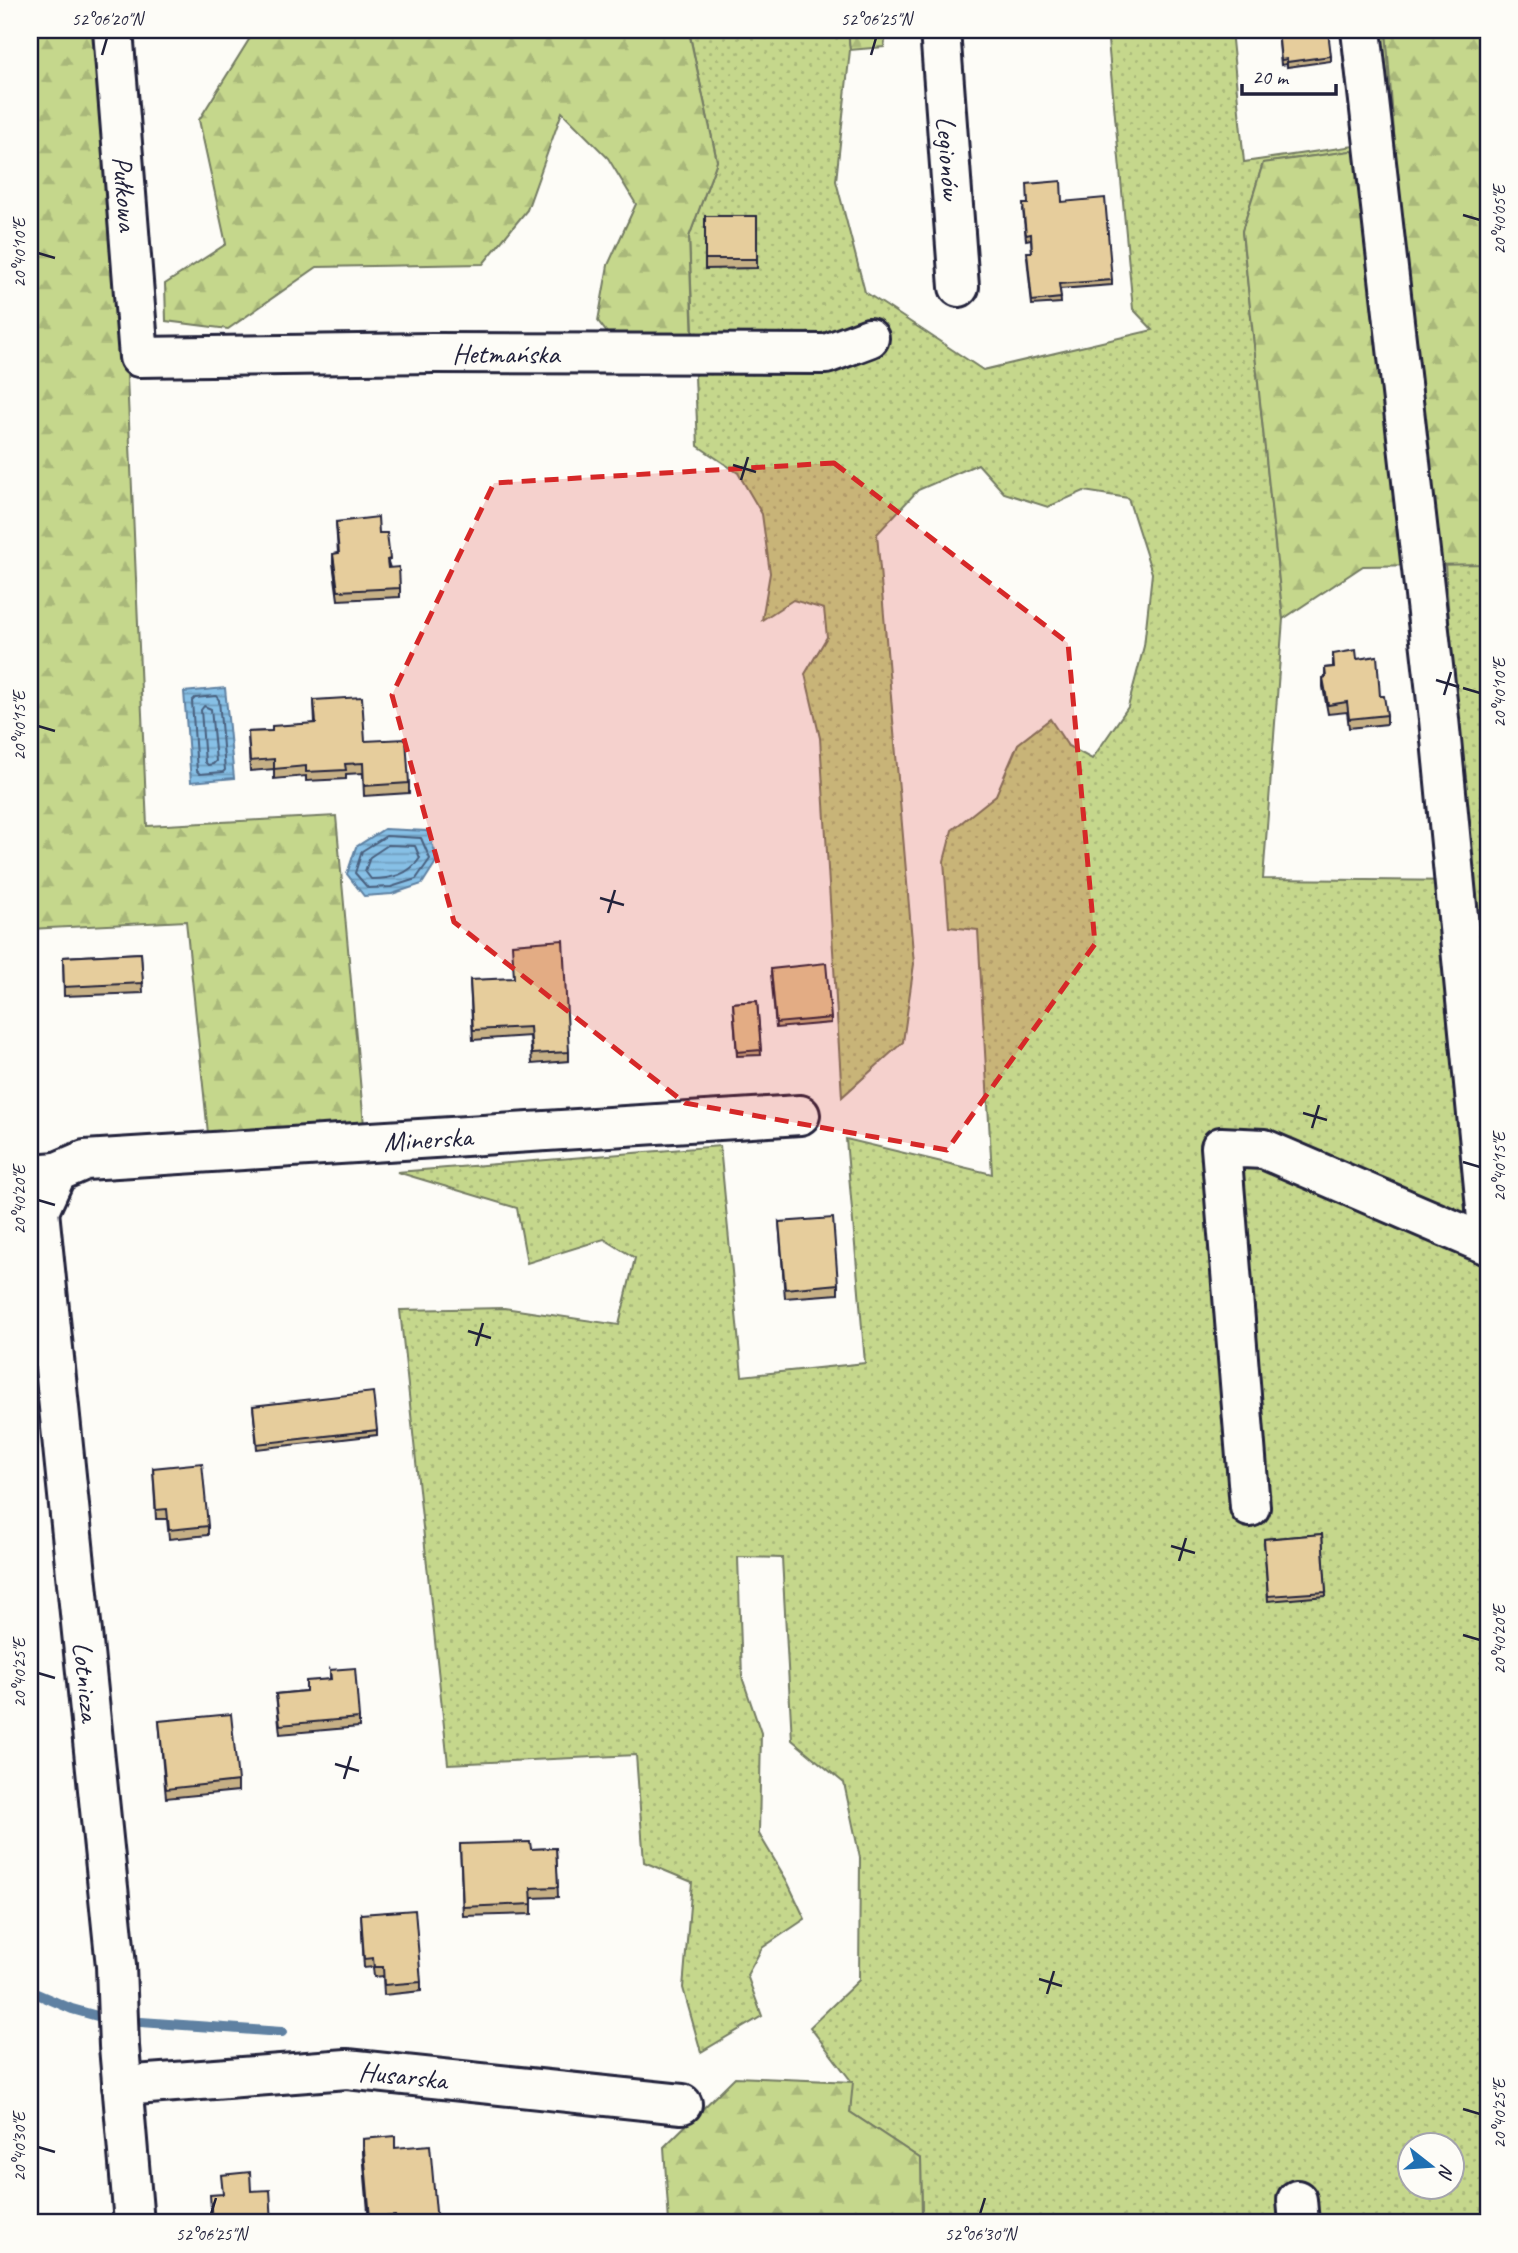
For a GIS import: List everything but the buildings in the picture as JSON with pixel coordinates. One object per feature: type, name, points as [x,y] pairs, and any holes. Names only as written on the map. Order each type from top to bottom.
[{"type":"street","name":"Pułkowa","points":[[113,30],[139,357]]},
{"type":"street","name":"Legionów","points":[[940,30],[959,287]]},
{"type":"street","points":[[1361,30],[1439,719],[1488,1229]]},
{"type":"street","name":"Hetmańska","points":[[139,357],[433,353],[826,354],[869,338]]},
{"type":"street","name":"Minerska","points":[[43,1173],[85,1160],[800,1115]]},
{"type":"street","points":[[1250,1507],[1220,1147],[1264,1149],[1488,1245]]},
{"type":"street","name":"Lotnicza","points":[[43,1173],[38,1211],[116,1966],[122,2085],[134,2223]]},
{"type":"street","name":"Husarska","points":[[122,2085],[347,2069],[682,2104]]},
{"type":"highlighted area","points":[[834,463],[1068,643],[1095,944],[947,1150],[685,1103],[454,922],[392,695],[494,483]]},
{"type":"green space","points":[[30,30],[97,30],[127,377],[147,826],[336,816],[364,1125],[209,1143],[186,921],[30,929]]},
{"type":"green space","points":[[255,30],[693,30],[689,32],[717,161],[689,237],[694,371],[638,373],[598,321],[608,265],[636,204],[608,158],[562,112],[527,210],[483,264],[317,267],[228,329],[166,321],[165,284],[226,244],[199,120]]},
{"type":"green space","points":[[848,30],[850,50],[836,181],[865,292],[983,370],[1153,330],[1133,309],[1107,30],[1231,30],[1244,162],[1361,145],[1353,30],[1386,30],[1396,145],[1263,163],[1242,231],[1283,619],[1263,879],[1468,881],[1445,564],[1488,564],[1488,2223],[922,2223],[921,2159],[850,2112],[852,2082],[810,2027],[859,1980],[860,1858],[844,1783],[792,1740],[782,1558],[738,1557],[742,1677],[761,1733],[759,1834],[787,1881],[805,1919],[762,1948],[747,1975],[762,2016],[701,2052],[683,1988],[692,1882],[644,1862],[636,1755],[448,1764],[400,1310],[504,1308],[619,1325],[635,1258],[604,1239],[527,1263],[517,1208],[397,1172],[720,1146],[742,1376],[865,1363],[846,1139],[992,1174],[978,930],[949,927],[944,861],[952,830],[996,795],[1018,744],[1050,719],[1068,746],[1092,759],[1128,707],[1144,646],[1152,573],[1128,498],[1084,491],[1048,507],[1004,493],[978,464],[918,490],[877,534],[914,964],[903,1042],[842,1097],[820,738],[805,674],[827,637],[824,609],[793,600],[762,620],[770,573],[762,514],[738,473],[698,446],[689,237],[717,161],[689,31]]},
{"type":"green space","points":[[848,30],[887,30],[884,47],[850,50]]},
{"type":"green space","points":[[1386,30],[1488,30],[1488,564],[1363,566],[1283,619],[1242,231],[1263,163],[1395,145]]},
{"type":"green space","points":[[735,2077],[853,2082],[850,2112],[921,2159],[922,2223],[669,2223],[664,2147]]},
{"type":"water","points":[[225,688],[234,778],[191,782],[184,692]]},
{"type":"water","points":[[384,829],[427,831],[438,859],[422,884],[392,894],[364,896],[347,874],[356,847]]},
{"type":"waterway","points":[[30,1991],[72,2009],[108,2019]]},
{"type":"waterway","points":[[141,2022],[282,2032]]}]
